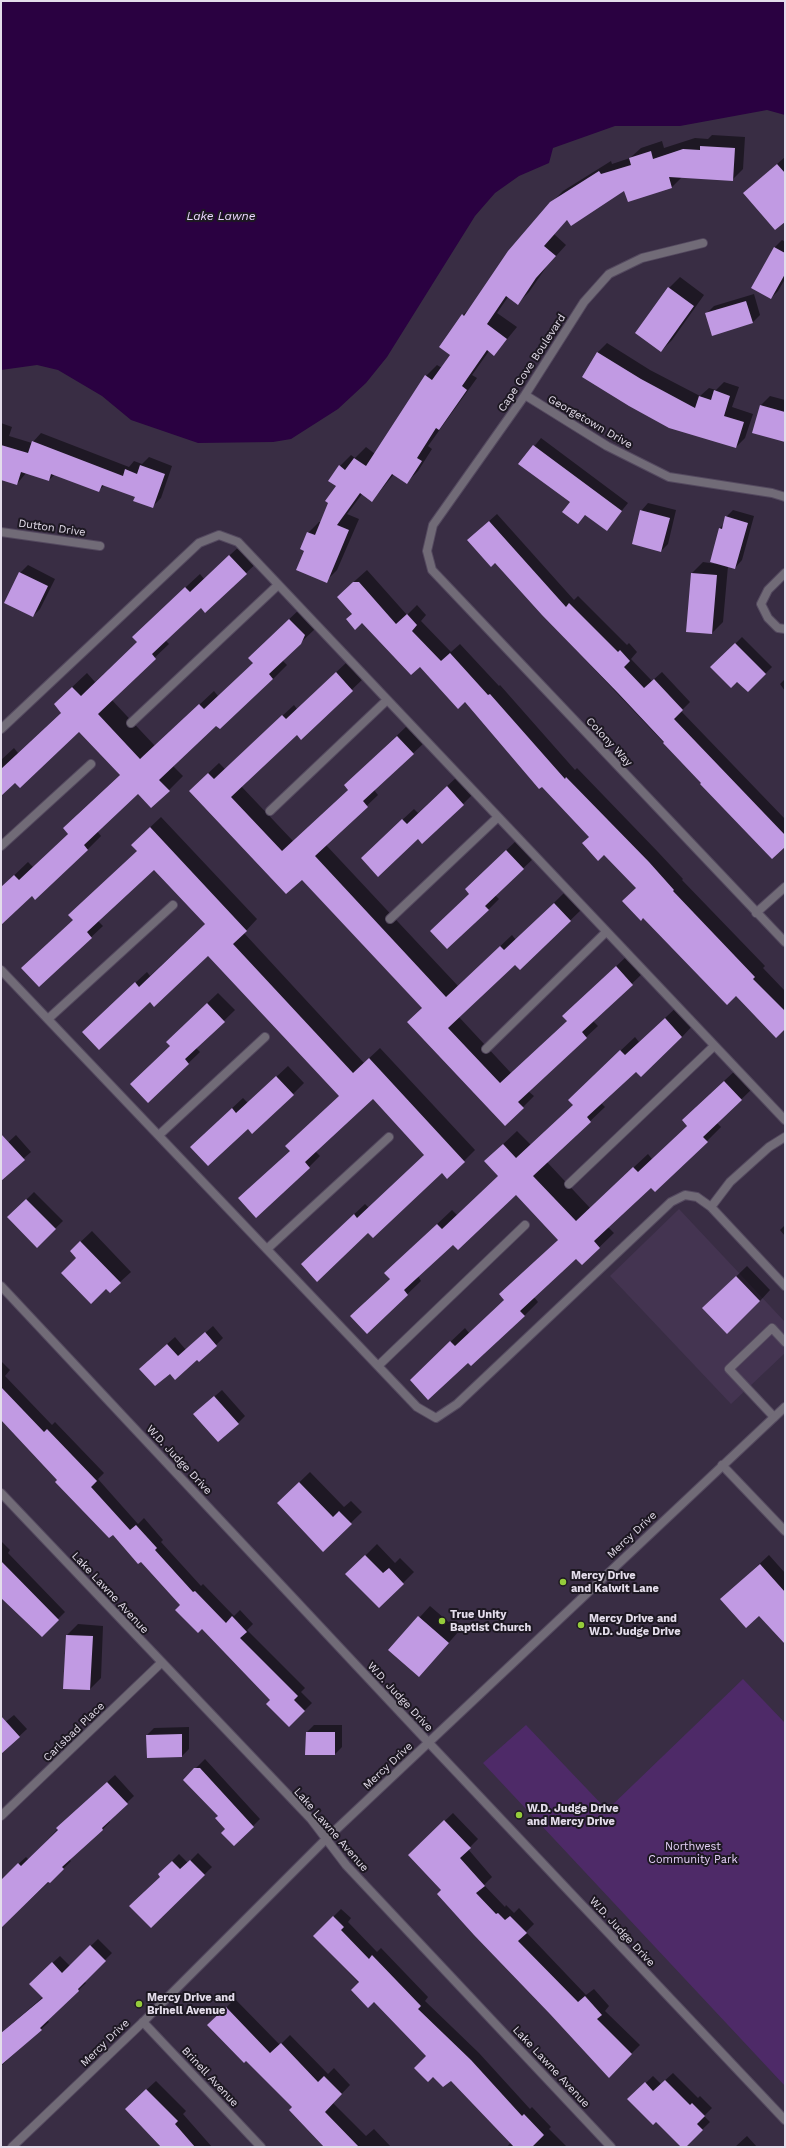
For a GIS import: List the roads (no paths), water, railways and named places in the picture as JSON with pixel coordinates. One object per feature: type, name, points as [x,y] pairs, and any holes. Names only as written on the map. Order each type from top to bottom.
[{"type":"street","name":"Cape Cove Boulevard","points":[[427,551],[433,525],[525,395],[584,302],[609,274],[642,258],[703,243]]},
{"type":"street","name":"Georgetown Drive","points":[[525,395],[607,446],[670,477],[785,497]]},
{"type":"street","name":"Dutton Drive","points":[[1,532],[100,546]]},
{"type":"street","points":[[1,728],[199,543],[218,535],[238,542],[785,1120]]},
{"type":"street","name":"Colony Way","points":[[427,551],[432,570],[785,942]]},
{"type":"street","points":[[785,573],[768,590],[761,604],[768,618],[778,628],[785,629]]},
{"type":"street","points":[[131,723],[278,585]]},
{"type":"street","points":[[270,811],[387,700]]},
{"type":"street","points":[[1,846],[91,764]]},
{"type":"street","points":[[390,919],[498,817]]},
{"type":"street","points":[[756,913],[785,887]]},
{"type":"street","points":[[48,1019],[173,904]]},
{"type":"street","points":[[486,1049],[606,932]]},
{"type":"street","points":[[1,970],[417,1407],[436,1418],[457,1404],[671,1202],[685,1195],[697,1197],[711,1207],[784,1284]]},
{"type":"street","points":[[158,1135],[265,1037]]},
{"type":"street","points":[[569,1184],[714,1046]]},
{"type":"street","points":[[267,1249],[389,1137]]},
{"type":"street","points":[[711,1207],[730,1182],[769,1147],[785,1137]]},
{"type":"street","points":[[378,1366],[525,1225]]},
{"type":"street","name":"W.D. Judge Drive","points":[[1,1286],[785,2120]]},
{"type":"street","points":[[774,1417],[729,1369],[772,1328],[785,1342]]},
{"type":"street","name":"Mercy Drive","points":[[12,2147],[143,2022],[326,1839],[785,1406]]},
{"type":"street","points":[[722,1465],[785,1531]]},
{"type":"street","name":"Lake Lawne Avenue","points":[[1,1493],[161,1663],[311,1819],[346,1865],[611,2147]]},
{"type":"street","name":"Carlsbad Place","points":[[1,1816],[161,1663]]},
{"type":"street","name":"Brinell Avenue","points":[[143,2022],[261,2147]]},
{"type":"water","name":"Lake Lawne","points":[[1,1],[785,1],[785,115],[767,110],[680,126],[615,126],[553,148],[549,163],[519,176],[495,193],[475,216],[387,357],[366,383],[338,409],[291,439],[273,442],[198,443],[131,420],[102,396],[58,370],[37,365],[1,370]]},
{"type":"place","name":"Mercy Drive and Kalwit Lane","points":[[563,1582]]},
{"type":"place","name":"True Unity Baptist Church","points":[[442,1621]]},
{"type":"place","name":"Mercy Drive and W.D. Judge Drive","points":[[581,1625]]},
{"type":"place","name":"W.D. Judge Drive and Mercy Drive","points":[[519,1815]]},
{"type":"place","name":"Mercy Drive and Brinell Avenue","points":[[139,2004]]},
{"type":"park label","name":"Northwest Community Park","points":[[693,1853]]}]
